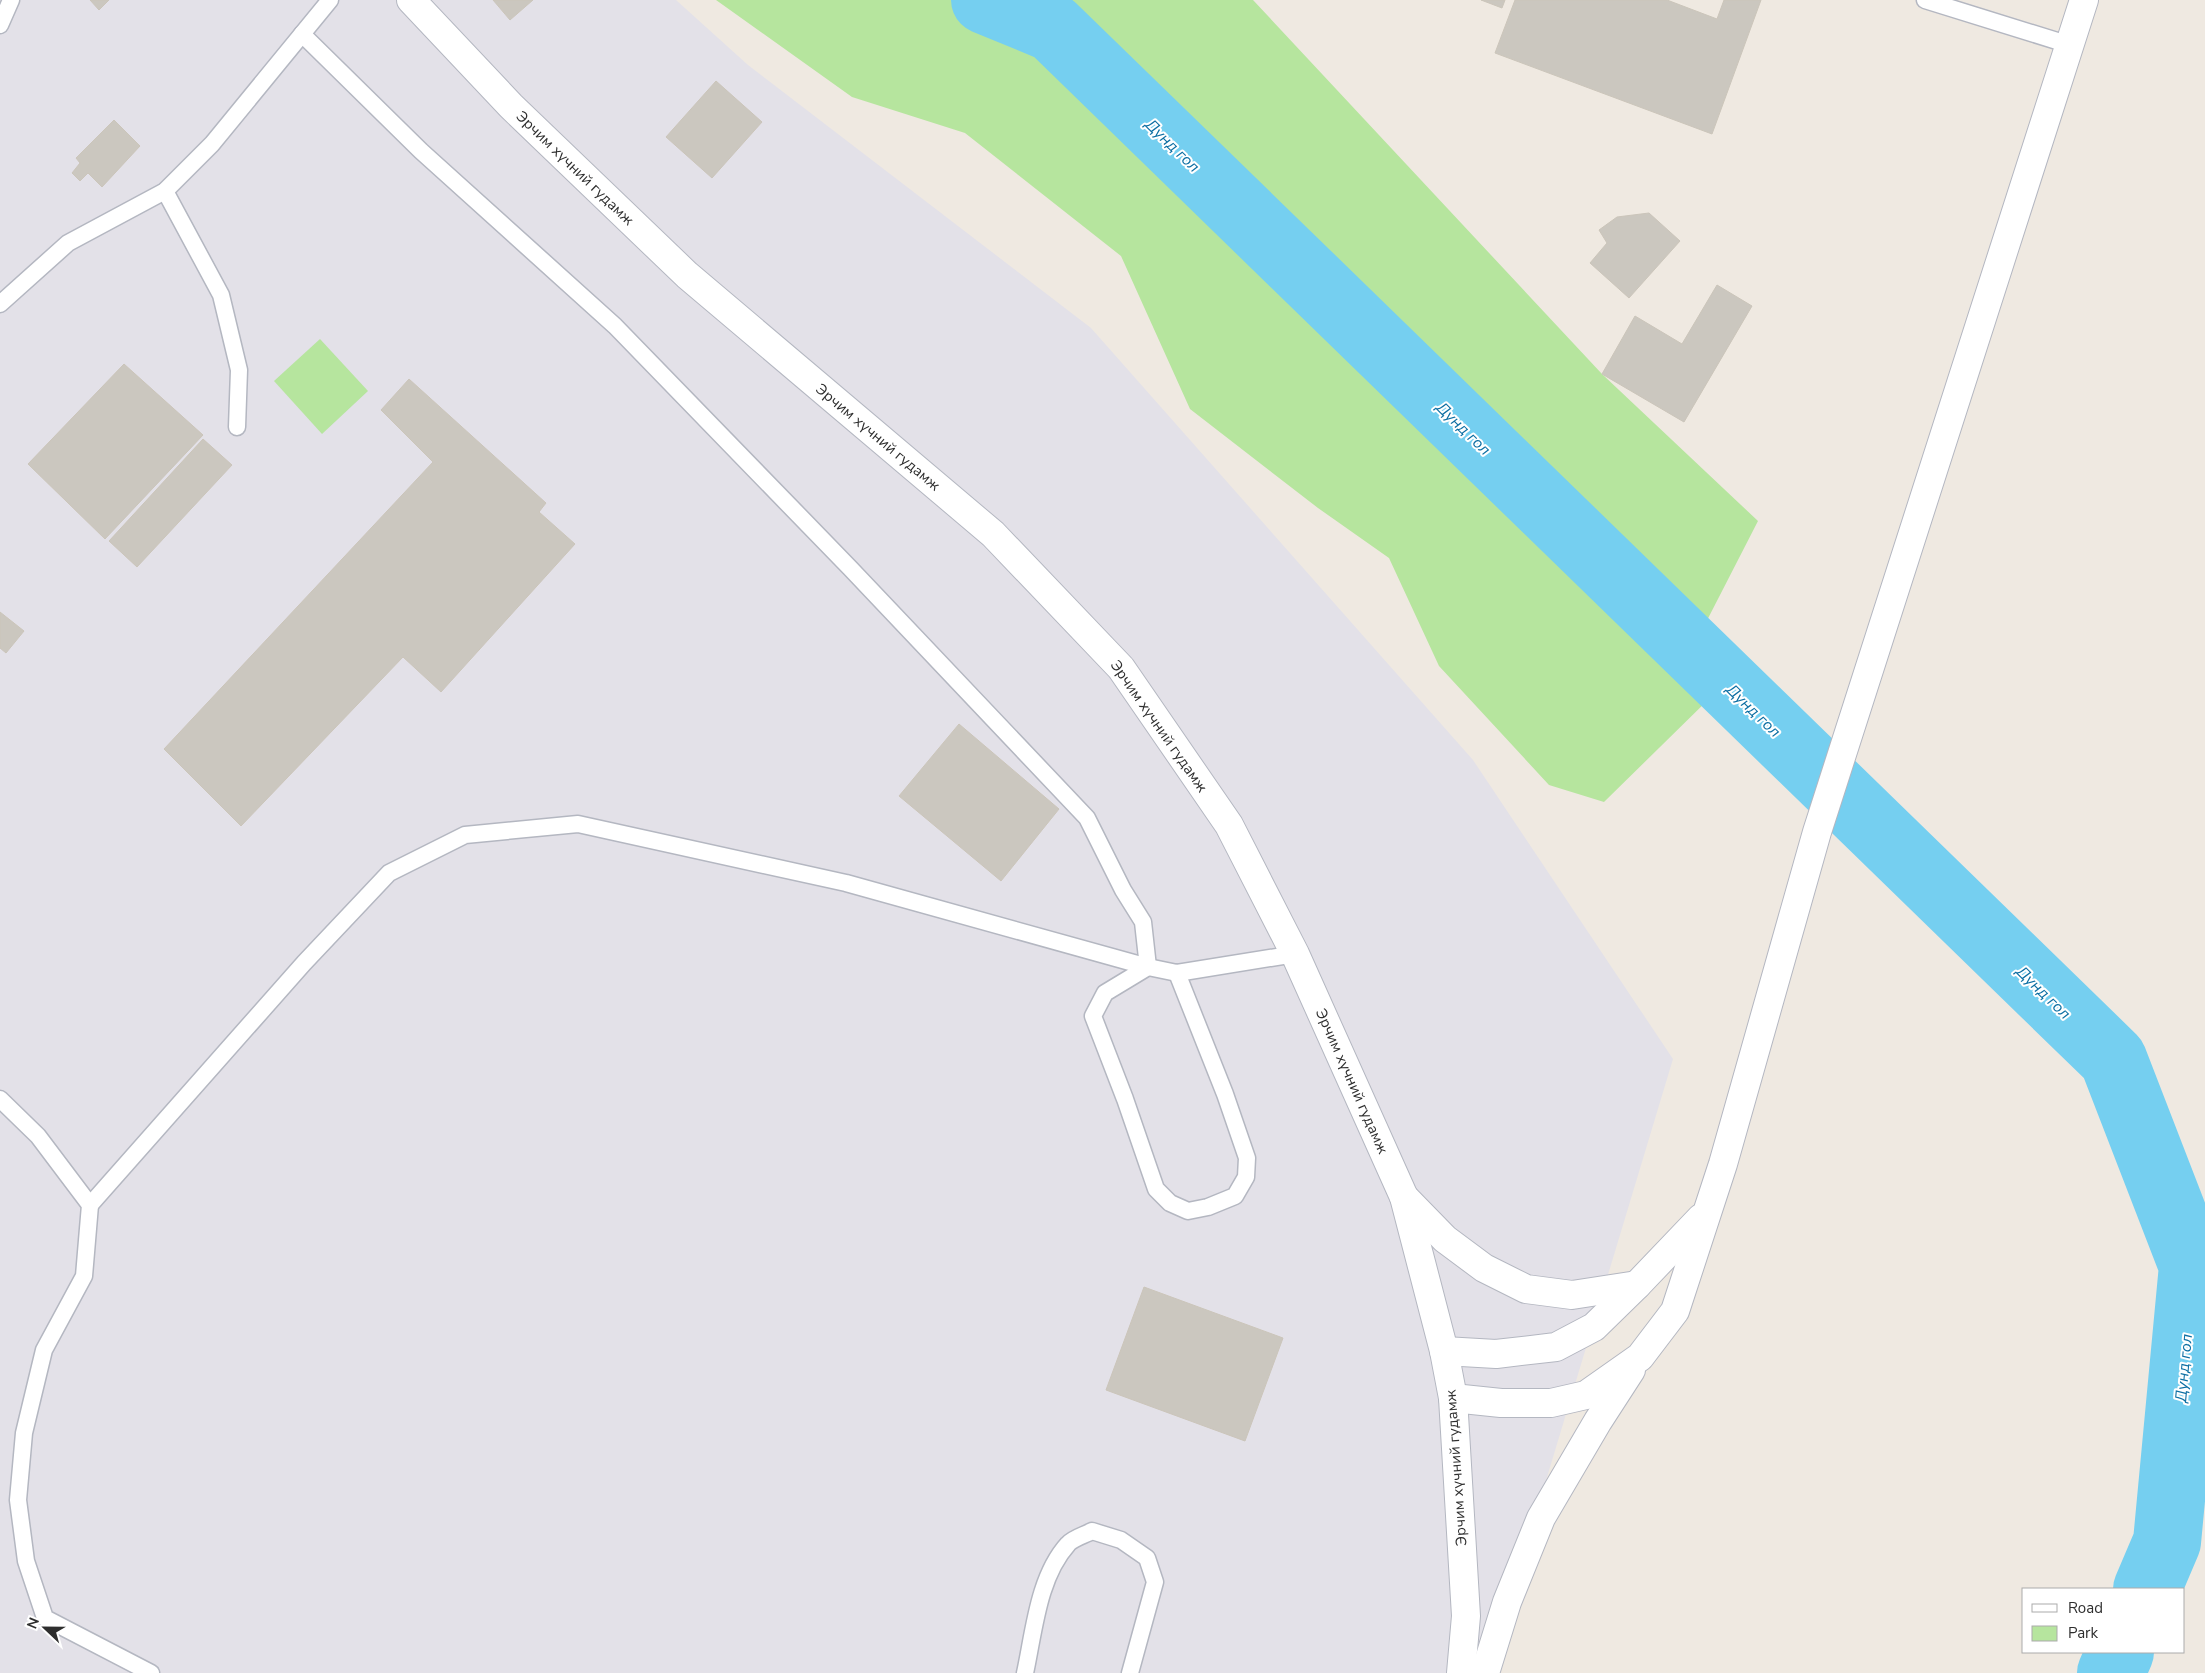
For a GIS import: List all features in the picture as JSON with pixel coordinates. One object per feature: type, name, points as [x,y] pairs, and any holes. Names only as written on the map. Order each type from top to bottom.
[{"type":"street","name":"Эрчим хүчний гудамж","points":[[411,0],[510,106],[687,275],[993,534],[1121,668],[1229,825],[1295,954],[1404,1196],[1444,1351],[1453,1398],[1466,1616],[1461,1673]]},
{"type":"street","points":[[1485,1673],[1507,1602],[1541,1518],[1598,1421],[1640,1357],[1675,1311],[1722,1164],[1817,832],[2084,0]]},
{"type":"street","points":[[1404,1196],[1445,1239],[1484,1268],[1526,1289],[1572,1295],[1637,1285]]},
{"type":"street","points":[[1444,1351],[1496,1354],[1556,1347],[1594,1327],[1705,1214]]},
{"type":"street","points":[[1453,1398],[1501,1403],[1551,1403],[1586,1395],[1640,1357]]},
{"type":"lane","points":[[0,25],[10,0]]},
{"type":"lane","points":[[0,304],[68,243],[165,191],[212,144],[330,0]]},
{"type":"lane","points":[[1925,0],[2070,45]]},
{"type":"lane","points":[[302,34],[421,151],[615,326],[850,568],[1087,818],[1123,890],[1143,922],[1148,968]]},
{"type":"lane","points":[[165,191],[221,295],[239,370],[236,427]]},
{"type":"lane","points":[[151,1673],[45,1618],[26,1561],[18,1500],[24,1433],[44,1350],[84,1276],[90,1205],[304,963],[389,873],[465,836],[578,824],[846,883],[1148,968],[1177,973],[1295,954]]},
{"type":"lane","points":[[1148,968],[1105,993],[1093,1016],[1125,1099],[1156,1189],[1170,1203],[1188,1210],[1208,1207],[1235,1196],[1246,1178],[1247,1158],[1225,1094],[1177,973]]},
{"type":"lane","points":[[0,1099],[38,1136],[90,1205]]},
{"type":"lane","points":[[1025,1673],[1043,1593],[1054,1566],[1069,1543],[1092,1531],[1121,1540],[1147,1558],[1155,1582],[1130,1673]]},
{"type":"shaded area","points":[[0,0],[676,0],[748,65],[1091,328],[1473,760],[1673,1059],[1488,1673],[0,1673]]},
{"type":"green space","points":[[716,0],[1018,0],[1599,565],[1714,694],[1604,802],[1549,785],[1439,666],[1389,558],[1318,508],[1190,409],[1121,256],[965,133],[852,97]]},
{"type":"green space","points":[[1063,0],[1253,0],[1602,374],[1758,521],[1700,634],[1242,173]]},
{"type":"green space","points":[[320,339],[368,391],[322,434],[274,381]]},
{"type":"building","points":[[90,0],[109,0],[99,10]]},
{"type":"building","points":[[493,0],[533,0],[510,20]]},
{"type":"building","points":[[1481,0],[1505,0],[1502,8]]},
{"type":"building","points":[[1515,0],[1667,0],[1717,19],[1724,0],[1761,0],[1712,134],[1495,53]]},
{"type":"building","points":[[716,81],[762,122],[712,178],[666,137]]},
{"type":"building","points":[[114,120],[140,146],[102,187],[88,173],[80,181],[72,173],[80,163],[76,158]]},
{"type":"building","points":[[1649,213],[1680,241],[1629,298],[1590,263],[1607,243],[1599,230],[1617,217]]},
{"type":"building","points":[[1717,285],[1752,306],[1684,422],[1602,374],[1635,316],[1682,344]]},
{"type":"building","points":[[124,364],[203,435],[105,539],[28,464]]},
{"type":"building","points":[[409,379],[546,503],[539,512],[575,544],[441,692],[403,657],[241,826],[164,749],[433,462],[381,410]]},
{"type":"building","points":[[203,439],[232,465],[137,567],[109,541]]},
{"type":"building","points":[[0,612],[24,631],[6,653],[0,648]]},
{"type":"building","points":[[959,724],[1059,809],[1001,881],[899,796]]},
{"type":"building","points":[[1144,1287],[1283,1338],[1245,1441],[1106,1390]]},
{"type":"waterway","name":"Дунд гол","points":[[985,0],[1053,28],[2113,1059],[2193,1266],[2167,1542],[2147,1588]]},
{"type":"waterway","name":"Дунд гол","points":[[2111,1673],[2120,1653]]}]
